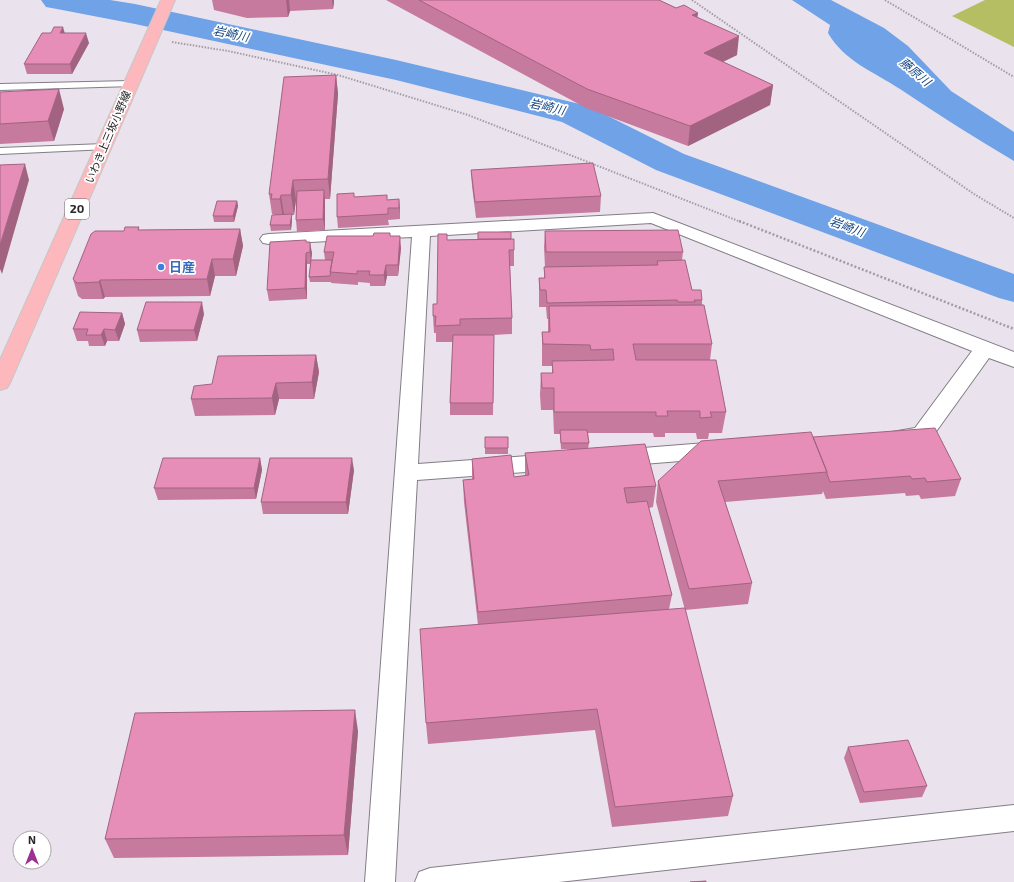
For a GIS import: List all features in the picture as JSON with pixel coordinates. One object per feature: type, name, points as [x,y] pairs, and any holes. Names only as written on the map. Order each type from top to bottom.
[{"type":"main road","name":"いわき上三坂小野線","points":[[0,383],[166,4]]},
{"type":"street","points":[[269,239],[653,218],[1014,360]]},
{"type":"street","points":[[380,882],[421,231]]},
{"type":"street","points":[[882,438],[922,436],[985,348]]},
{"type":"street","points":[[596,459],[739,449]]},
{"type":"street","points":[[406,473],[572,461]]},
{"type":"street","points":[[430,882],[1014,818]]},
{"type":"lane","points":[[0,87],[130,84]]},
{"type":"lane","points":[[0,150],[104,147]]},
{"type":"path","points":[[692,0],[974,194],[1014,218]]},
{"type":"path","points":[[885,0],[1014,76]]},
{"type":"path","points":[[152,37],[283,62],[345,77],[468,115],[1014,329]]},
{"type":"green space","points":[[985,0],[1014,0],[1014,47],[952,16]]},
{"type":"water","name":"藤原川","points":[[792,0],[831,0],[884,28],[908,46],[951,91],[1014,132],[1014,161],[851,59],[842,51],[828,33],[830,25]]},
{"type":"building","points":[[419,0],[659,0],[676,8],[684,5],[698,13],[692,15],[739,36],[704,53],[773,85],[690,126],[587,89]]},
{"type":"building","points":[[54,27],[63,27],[60,33],[86,33],[70,64],[24,64],[42,33],[51,33]]},
{"type":"building","points":[[336,75],[328,179],[293,180],[291,195],[281,195],[280,199],[271,199],[272,194],[269,194],[284,77]]},
{"type":"building","points":[[59,89],[48,121],[0,124],[0,92]]},
{"type":"building","points":[[593,163],[601,196],[475,202],[471,170]]},
{"type":"building","points":[[25,164],[0,245],[0,165]]},
{"type":"building","points":[[324,190],[323,219],[296,220],[297,191]]},
{"type":"building","points":[[354,193],[354,197],[387,195],[387,200],[399,199],[399,208],[388,208],[388,214],[337,217],[337,194]]},
{"type":"building","points":[[217,201],[237,201],[233,216],[213,216]]},
{"type":"building","points":[[292,214],[290,225],[270,225],[272,215]]},
{"type":"building","points":[[125,227],[139,227],[138,230],[240,229],[233,259],[212,259],[207,279],[100,280],[99,282],[77,283],[73,279],[91,234],[95,231],[124,231]]},
{"type":"building","points":[[678,230],[683,252],[546,252],[545,231]]},
{"type":"building","points":[[478,232],[511,232],[511,239],[478,239]]},
{"type":"building","points":[[374,233],[390,233],[390,236],[400,236],[398,265],[386,265],[384,275],[369,275],[370,271],[357,271],[357,274],[330,272],[334,252],[324,252],[327,236],[373,236]]},
{"type":"building","points":[[438,234],[447,234],[447,240],[514,239],[514,250],[509,250],[512,318],[460,319],[460,325],[435,326],[436,316],[433,316],[433,304],[437,304]]},
{"type":"building","points":[[306,240],[306,242],[310,242],[310,252],[306,253],[305,288],[267,290],[270,242]]},
{"type":"building","points":[[311,260],[332,260],[330,276],[309,277]]},
{"type":"building","points":[[685,260],[692,290],[701,290],[702,300],[694,300],[695,302],[678,302],[677,300],[547,303],[546,290],[540,290],[539,278],[545,278],[544,267],[658,265],[657,261]]},
{"type":"building","points":[[146,302],[202,302],[194,330],[137,330]]},
{"type":"building","points":[[704,305],[712,344],[633,344],[636,360],[716,360],[726,412],[710,412],[712,417],[700,418],[700,411],[667,411],[668,416],[656,416],[656,412],[554,412],[554,388],[542,388],[541,373],[553,373],[552,361],[614,360],[613,349],[591,350],[590,345],[543,344],[542,332],[550,332],[549,306]]},
{"type":"building","points":[[80,312],[122,313],[115,330],[104,329],[101,335],[86,335],[88,329],[73,329]]},
{"type":"building","points":[[453,335],[494,335],[493,403],[450,403]]},
{"type":"building","points":[[316,355],[312,382],[276,383],[272,398],[191,399],[194,386],[212,384],[218,356]]},
{"type":"building","points":[[935,428],[961,479],[927,482],[925,478],[912,479],[910,476],[830,482],[813,437]]},
{"type":"building","points":[[560,430],[587,430],[589,443],[561,443]]},
{"type":"building","points":[[811,432],[827,472],[718,481],[752,583],[689,589],[658,481],[701,441]]},
{"type":"building","points":[[485,437],[508,437],[508,448],[485,448]]},
{"type":"building","points":[[645,444],[656,486],[624,488],[627,503],[647,501],[672,595],[478,612],[463,480],[474,479],[472,459],[511,455],[514,477],[529,475],[525,453]]},
{"type":"building","points":[[163,458],[260,458],[254,488],[154,488]]},
{"type":"building","points":[[270,458],[352,458],[346,502],[261,502]]},
{"type":"building","points":[[685,608],[733,796],[615,807],[597,709],[426,723],[420,629]]},
{"type":"building","points":[[355,710],[344,835],[105,839],[135,713]]},
{"type":"building","points":[[908,740],[927,786],[864,792],[848,747]]},
{"type":"waterway","name":"岩崎川","points":[[57,0],[135,14],[396,70],[575,114],[670,162],[1014,289]]},
{"type":"place","name":"日産","points":[[161,267]]}]
